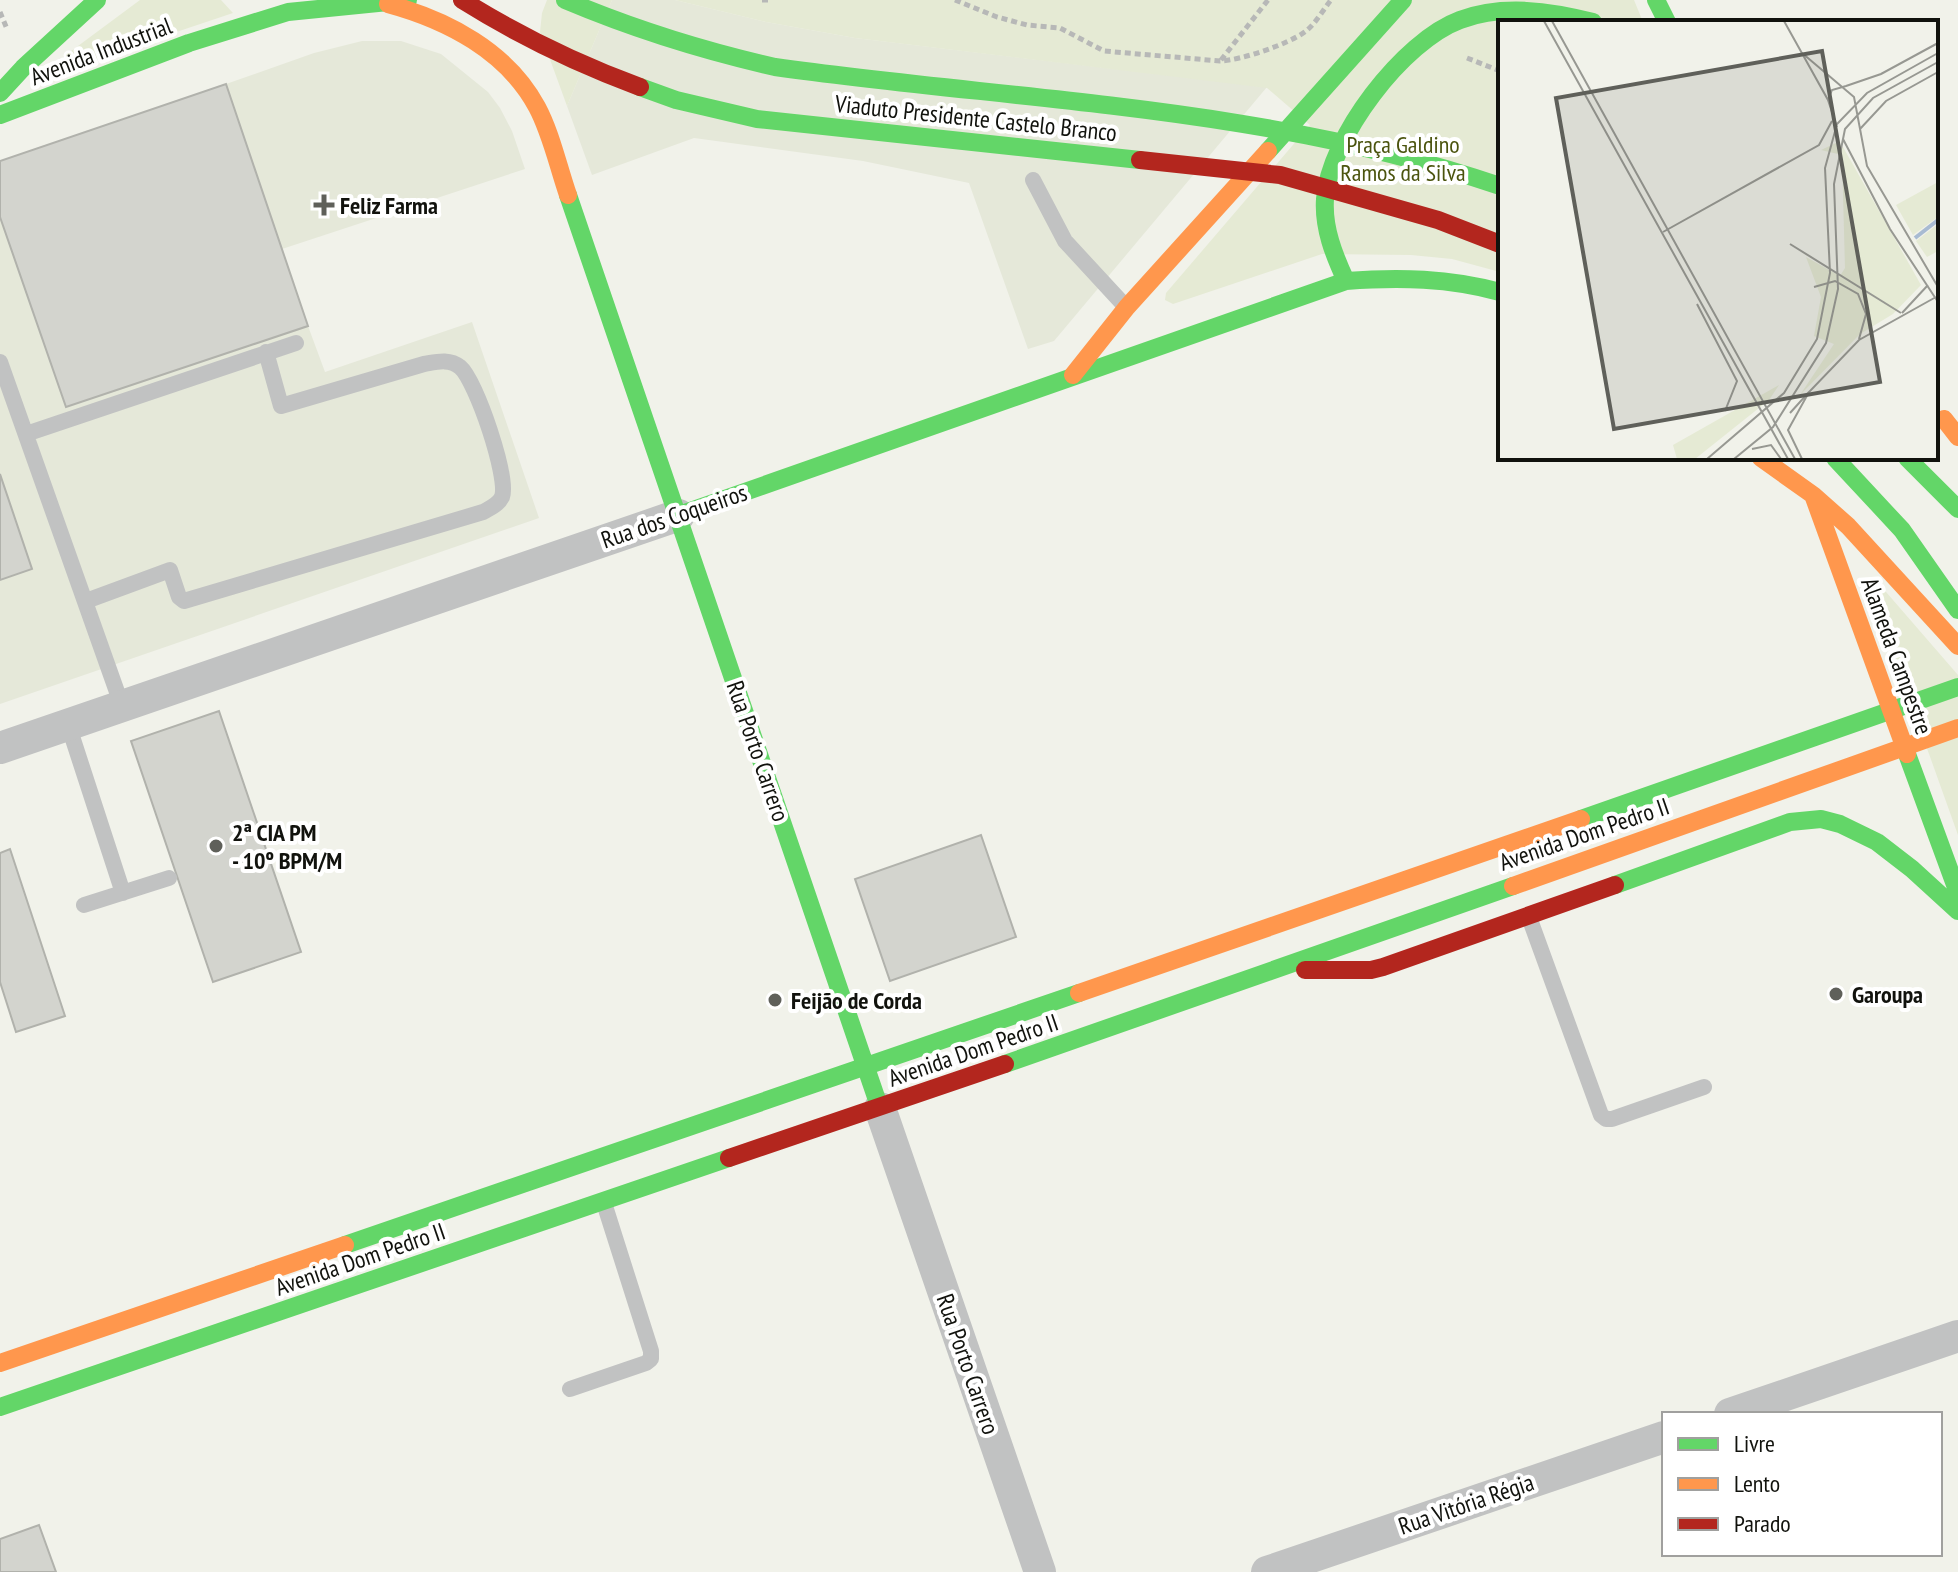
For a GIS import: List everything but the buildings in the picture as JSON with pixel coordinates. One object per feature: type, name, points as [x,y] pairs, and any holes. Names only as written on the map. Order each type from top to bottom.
[{"type":"main road","name":"Avenida Industrial","points":[[0,93],[97,0]]},
{"type":"main road","points":[[261,0],[288,12]]},
{"type":"main road","name":"Avenida Industrial","points":[[0,115],[189,43],[288,12],[408,0]]},
{"type":"main road","name":"Viaduto Presidente Castelo Branco","points":[[462,0],[516,34],[597,71],[676,100],[757,119],[836,129],[1280,175],[1438,220],[1498,243]]},
{"type":"main road","name":"Viaduto Presidente Castelo Branco","points":[[565,0],[629,27],[706,51],[775,67],[1291,129],[1381,148],[1498,185]]},
{"type":"main road","points":[[1073,375],[1127,307],[1403,0]]},
{"type":"main road","points":[[1656,0],[1666,20]]},
{"type":"main road","name":"Rua Porto Carrero","points":[[388,4],[415,10],[454,28],[517,77],[530,91],[539,110],[880,1108]]},
{"type":"main road","points":[[1498,292],[1408,277],[1346,281],[1332,249],[1325,221],[1325,196],[1334,158],[1347,128],[1411,51],[1430,36],[1460,20],[1494,13],[1554,13],[1584,20]]},
{"type":"main road","name":"Rua dos Coqueiros","points":[[679,515],[1346,281]]},
{"type":"main road","points":[[1946,419],[1958,437]]},
{"type":"main road","points":[[1764,460],[1813,495],[1848,526],[1958,646]]},
{"type":"main road","points":[[1837,460],[1902,531],[1958,610]]},
{"type":"main road","points":[[1909,460],[1958,509]]},
{"type":"main road","name":"Alameda Campestre","points":[[1813,495],[1874,684],[1958,893]]},
{"type":"main road","name":"Avenida Dom Pedro II","points":[[0,1363],[1370,893],[1958,687]]},
{"type":"main road","points":[[1807,720],[1825,750],[1830,773],[1828,797],[1820,819]]},
{"type":"main road","name":"Avenida Dom Pedro II","points":[[0,1407],[880,1108],[1958,728]]},
{"type":"main road","points":[[1274,971],[1371,970],[1790,822],[1820,819],[1865,834],[1910,868],[1958,911]]},
{"type":"main road","points":[[1259,930],[1302,896]]},
{"type":"street","name":"Rua dos Coqueiros","points":[[0,748],[679,515]]},
{"type":"street","name":"Rua Porto Carrero","points":[[880,1108],[1040,1572]]},
{"type":"street","points":[[1736,1412],[1958,1336]]},
{"type":"street","name":"Rua Vitória Régia","points":[[1267,1572],[1662,1438]]},
{"type":"lane","points":[[1033,180],[1065,241],[1127,307]]},
{"type":"lane","points":[[26,434],[296,343]]},
{"type":"lane","points":[[86,601],[170,570],[179,597],[184,601],[483,512],[496,505],[503,495],[502,476],[493,443],[470,378],[458,365],[445,360],[424,364],[281,406],[266,352]]},
{"type":"lane","points":[[0,362],[122,706]]},
{"type":"lane","points":[[68,724],[123,893]]},
{"type":"lane","points":[[84,905],[169,878]]},
{"type":"lane","points":[[1529,915],[1601,1115],[1612,1119],[1704,1087]]},
{"type":"lane","points":[[570,1389],[651,1359],[604,1202]]},
{"type":"path","points":[[762,0],[770,0]]},
{"type":"path","points":[[956,0],[997,17],[1027,25],[1060,28],[1104,51],[1220,61],[1234,60],[1296,37],[1308,29],[1331,0]]},
{"type":"path","points":[[1220,61],[1268,0]]},
{"type":"shaded area","points":[[612,0],[675,0],[766,22],[855,38],[1267,87],[1054,341],[1028,349],[969,183],[863,161],[694,138],[592,175],[567,106]]},
{"type":"shaded area","points":[[362,41],[401,41],[441,54],[488,92],[500,108],[525,169],[282,249],[226,84],[314,53]]},
{"type":"shaded area","points":[[0,217],[66,406],[308,326],[325,372],[472,322],[539,518],[0,704]]},
{"type":"green space","points":[[140,0],[221,0],[233,13],[51,74],[51,66]]},
{"type":"green space","points":[[547,0],[612,0],[567,106],[540,32]]},
{"type":"green space","name":"Praça Galdino Ramos da Silva","points":[[675,0],[1634,0],[1642,20],[1498,20],[1498,271],[1452,259],[1411,255],[1322,254],[1173,304],[1165,300],[1166,293],[1310,125],[1267,88],[855,38],[766,22]]},
{"type":"green space","points":[[1874,583],[1880,585],[1958,675],[1958,835],[1870,589]]},
{"type":"traffic: fast","points":[[0,93],[97,0]]},
{"type":"traffic: fast","points":[[0,115],[189,43],[288,12],[408,0]]},
{"type":"traffic: fast","points":[[565,0],[668,38],[775,67],[1232,122],[1322,138],[1412,159],[1498,185]]},
{"type":"traffic: fast","points":[[1268,151],[1403,0]]},
{"type":"traffic: fast","points":[[1656,0],[1666,20]]},
{"type":"traffic: fast","points":[[1346,281],[1326,220],[1325,199],[1330,175],[1354,121],[1393,70],[1438,31],[1476,15],[1526,11],[1584,20]]},
{"type":"traffic: fast","points":[[640,87],[676,100],[757,119],[1140,160]]},
{"type":"traffic: fast","points":[[568,195],[877,1100]]},
{"type":"traffic: fast","points":[[679,515],[1346,281],[1424,280],[1498,292]]},
{"type":"traffic: fast","points":[[1837,460],[1902,530],[1958,610]]},
{"type":"traffic: fast","points":[[1909,460],[1958,509]]},
{"type":"traffic: fast","points":[[1581,819],[1958,687]]},
{"type":"traffic: fast","points":[[1907,754],[1958,893]]},
{"type":"traffic: fast","points":[[1615,885],[1790,822],[1821,819],[1840,824],[1877,842],[1958,911]]},
{"type":"traffic: fast","points":[[1005,1064],[1513,886]]},
{"type":"traffic: fast","points":[[345,1245],[1079,993]]},
{"type":"traffic: fast","points":[[0,1407],[729,1158]]},
{"type":"traffic: slow","points":[[388,4],[453,29],[473,40],[509,70],[524,87],[542,117],[568,195]]},
{"type":"traffic: slow","points":[[1073,375],[1127,307],[1268,151]]},
{"type":"traffic: slow","points":[[1944,419],[1958,437]]},
{"type":"traffic: slow","points":[[1764,460],[1813,495],[1907,754]]},
{"type":"traffic: slow","points":[[1813,495],[1848,526],[1958,646]]},
{"type":"traffic: slow","points":[[1513,886],[1958,728]]},
{"type":"traffic: slow","points":[[1079,993],[1581,819]]},
{"type":"traffic: slow","points":[[0,1363],[345,1245]]},
{"type":"traffic: jam","points":[[462,0],[549,48],[640,87]]},
{"type":"traffic: jam","points":[[1140,160],[1280,175],[1438,220],[1498,243]]},
{"type":"traffic: jam","points":[[1305,970],[1371,970],[1383,967],[1615,885]]},
{"type":"traffic: jam","points":[[729,1158],[1005,1064]]},
{"type":"place","name":"Feliz Farma","points":[[324,205]]},
{"type":"place","name":"2ª CIA PM - 10º BPM/M","points":[[216,846]]},
{"type":"place","name":"Garoupa","points":[[1836,994]]},
{"type":"place","name":"Feijão de Corda","points":[[775,1000]]}]
